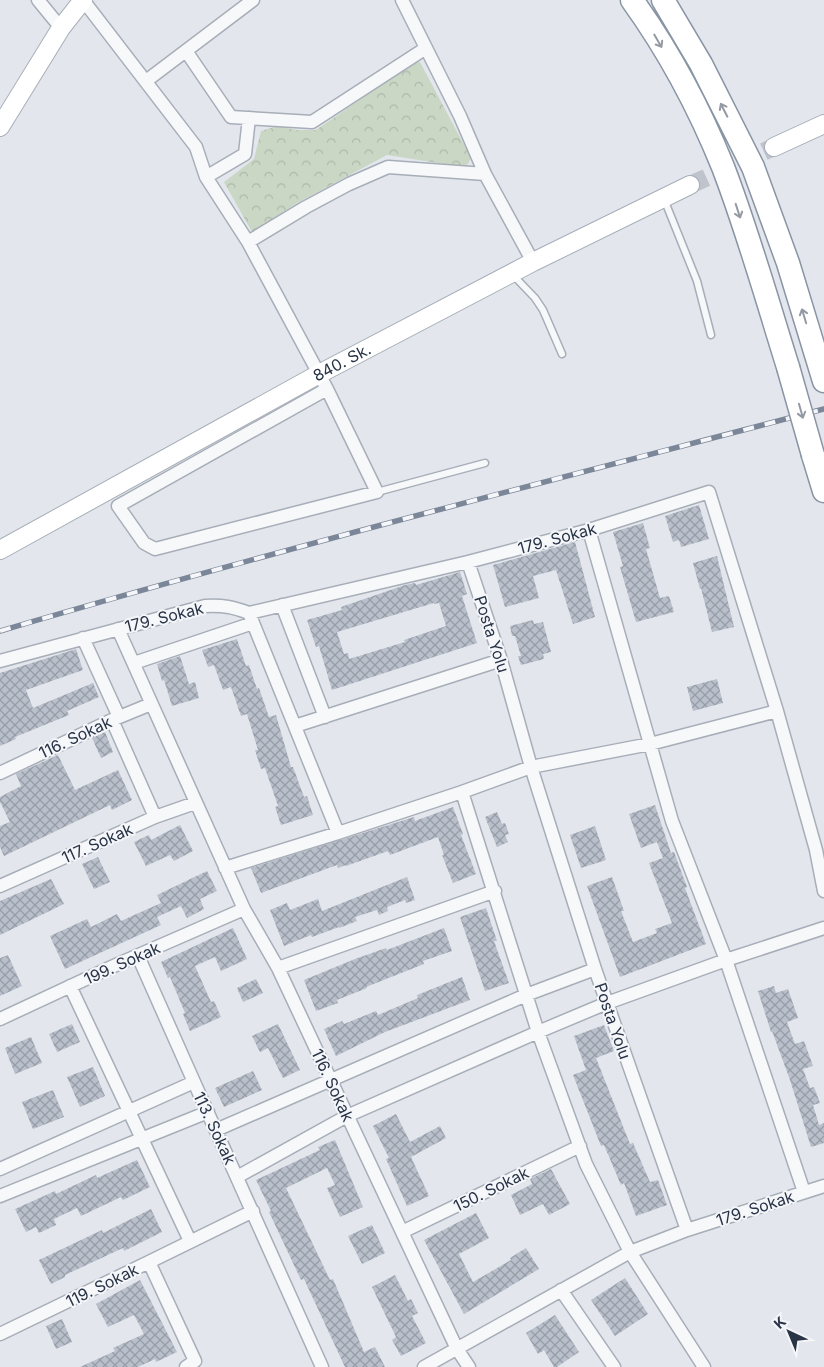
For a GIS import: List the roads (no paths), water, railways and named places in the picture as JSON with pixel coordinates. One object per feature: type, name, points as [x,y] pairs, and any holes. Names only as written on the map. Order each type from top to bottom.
[{"type":"highway","points":[[632,0],[644,17],[694,103],[722,165],[788,367],[824,491]]},
{"type":"highway","points":[[663,0],[701,64],[753,167],[788,263],[821,372]]},
{"type":"street","points":[[38,0],[61,28]]},
{"type":"street","points":[[0,127],[61,28],[83,0],[196,147],[206,177],[248,242],[323,381],[377,492],[155,549],[144,544],[118,506],[323,381]]},
{"type":"street","points":[[146,81],[254,0]]},
{"type":"street","points":[[402,0],[460,116],[485,174],[533,262]]},
{"type":"street","points":[[186,51],[231,118],[312,122],[426,48]]},
{"type":"street","points":[[206,177],[245,154],[248,118]]},
{"type":"street","points":[[774,147],[824,124]]},
{"type":"street","points":[[248,242],[306,207],[349,184],[388,167],[485,174]]},
{"type":"street","name":"840. Sk.","points":[[0,550],[323,381],[511,273],[690,184]]},
{"type":"street","name":"179. Sokak","points":[[0,661],[205,606],[221,605],[235,607],[251,618],[282,605],[468,562],[588,530],[708,492],[778,711],[816,850],[824,891]]},
{"type":"street","points":[[588,530],[672,821],[726,960],[804,1192]]},
{"type":"street","name":"Posta Yolu","points":[[468,562],[501,660],[531,767],[595,969],[686,1230]]},
{"type":"street","points":[[282,605],[325,717]]},
{"type":"street","points":[[134,663],[251,618],[338,833]]},
{"type":"street","name":"116. Sokak","points":[[118,629],[244,909],[278,968],[457,1349],[469,1367]]},
{"type":"street","points":[[83,638],[155,817]]},
{"type":"street","points":[[295,726],[501,660]]},
{"type":"street","name":"116. Sokak","points":[[0,772],[115,718],[151,704]]},
{"type":"street","points":[[226,868],[462,792],[531,767],[650,744],[778,711]]},
{"type":"street","points":[[462,792],[495,890],[538,1032],[586,1164],[630,1252],[704,1367]]},
{"type":"street","name":"117. Sokak","points":[[0,886],[155,817],[195,803]]},
{"type":"street","points":[[278,968],[495,890]]},
{"type":"street","name":"199. Sokak","points":[[0,1019],[244,909]]},
{"type":"street","points":[[237,1177],[347,1116],[538,1032],[607,1003],[726,960],[824,928]]},
{"type":"street","points":[[138,956],[194,1082]]},
{"type":"street","points":[[216,1130],[526,995],[595,969]]},
{"type":"street","points":[[70,986],[190,1242]]},
{"type":"street","name":"113. Sokak","points":[[0,1169],[194,1082],[322,1367]]},
{"type":"street","points":[[0,1196],[208,1112]]},
{"type":"street","name":"150. Sokak","points":[[402,1232],[580,1146]]},
{"type":"street","name":"179. Sokak","points":[[686,1230],[824,1186]]},
{"type":"street","points":[[149,1262],[252,1211]]},
{"type":"street","points":[[424,1367],[630,1252],[686,1230]]},
{"type":"street","name":"119. Sokak","points":[[0,1334],[149,1262],[195,1361],[186,1367]]},
{"type":"street","points":[[561,1290],[614,1367]]},
{"type":"lane","points":[[664,198],[696,281],[711,335]]},
{"type":"lane","points":[[511,273],[535,298],[543,310],[562,354]]},
{"type":"lane","points":[[377,492],[485,463]]},
{"type":"tunnel","points":[[690,185],[774,147]]},
{"type":"railway","points":[[0,631],[308,545],[824,409]]}]
